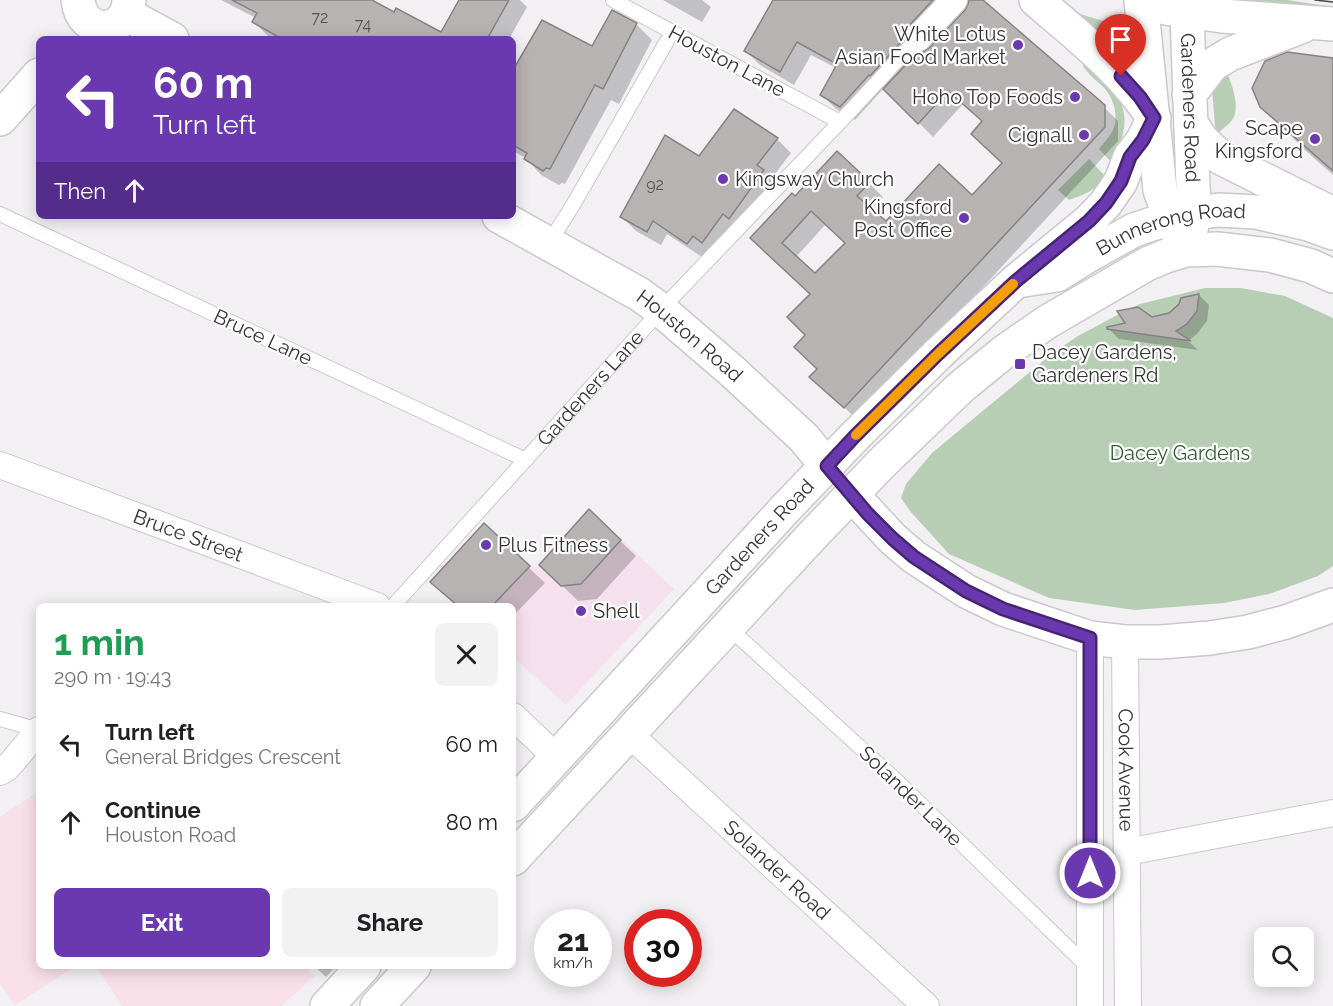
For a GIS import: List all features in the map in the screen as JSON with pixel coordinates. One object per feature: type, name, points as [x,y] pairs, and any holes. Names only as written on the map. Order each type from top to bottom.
[{"type":"main road","name":"Gardeners Road","points":[[1036,0],[1121,76],[1140,97],[1154,118]]},
{"type":"main road","name":"Gardeners Road","points":[[1136,1],[1154,118],[1160,190],[1183,216]]},
{"type":"main road","points":[[1136,1],[1186,6],[1229,17],[1323,23]]},
{"type":"main road","name":"Gardeners Road","points":[[516,856],[882,463],[961,387],[1004,352],[1047,322],[1147,264],[1186,250],[1183,216],[1190,109],[1186,6]]},
{"type":"main road","points":[[79,20],[97,27],[112,26],[120,21],[128,7],[168,36]]},
{"type":"main road","points":[[1323,23],[1230,54],[1212,65],[1190,109],[1201,139],[1221,158],[1333,214]]},
{"type":"main road","points":[[0,119],[36,78]]},
{"type":"main road","name":"Gardeners Road","points":[[516,802],[855,436],[1016,281],[1089,221],[1106,203],[1121,181],[1130,157],[1143,140],[1154,118]]},
{"type":"main road","name":"Bunnerong Road","points":[[1016,281],[1057,274],[1134,231],[1183,216],[1219,210],[1256,213],[1308,224],[1333,233]]},
{"type":"main road","name":"Houston Road","points":[[505,219],[639,294],[661,310],[733,372],[804,438],[827,466]]},
{"type":"main road","name":"Bunnerong Road","points":[[1186,250],[1217,249],[1270,255],[1311,266],[1333,276]]},
{"type":"main road","points":[[852,495],[893,539],[914,557],[966,591],[1003,609],[1090,638],[1125,642],[1167,642],[1210,638],[1248,632],[1331,613]]},
{"type":"main road","points":[[327,1006],[361,969]]},
{"type":"main road","points":[[377,1006],[411,969]]},
{"type":"street","points":[[918,38],[954,0]]},
{"type":"street","name":"Bruce Street","points":[[0,465],[368,603]]},
{"type":"street","name":"Houston Road","points":[[827,466],[852,495]]},
{"type":"street","name":"Cook Avenue","points":[[1090,638],[1090,1006]]},
{"type":"street","name":"Cook Avenue","points":[[1125,642],[1128,1006]]},
{"type":"street","points":[[516,719],[557,758]]},
{"type":"street","points":[[0,772],[36,733]]},
{"type":"street","name":"Solander Road","points":[[629,734],[926,1006]]},
{"type":"street","points":[[1127,852],[1333,813]]},
{"type":"lane","name":"Houston Lane","points":[[613,0],[840,122]]},
{"type":"lane","name":"Gardeners Lane","points":[[396,603],[661,310],[918,38]]},
{"type":"lane","points":[[549,243],[667,41]]},
{"type":"lane","name":"Bruce Lane","points":[[0,214],[525,460]]},
{"type":"lane","name":"Solander Lane","points":[[728,627],[897,782],[1090,969]]},
{"type":"lane","points":[[0,719],[36,729]]},
{"type":"shaded area","points":[[589,509],[674,589],[566,705],[516,660],[516,603],[454,603],[430,582],[484,523],[535,569]]},
{"type":"shaded area","points":[[36,793],[36,969],[71,969],[15,1005],[0,983],[0,817]]},
{"type":"shaded area","points":[[98,969],[306,969],[314,976],[282,1006],[122,1006]]},
{"type":"green space","points":[[1287,0],[1333,7],[1333,10],[1236,1]]},
{"type":"green space","points":[[1080,14],[1113,24],[1112,28],[1124,33],[1125,54],[1122,55],[1077,16]]},
{"type":"green space","points":[[1087,61],[1114,91],[1123,108],[1124,128],[1112,163],[1099,149],[1115,125],[1115,109],[1106,90],[1083,66]]},
{"type":"green space","points":[[1224,66],[1234,91],[1236,111],[1229,124],[1217,134],[1212,88]]},
{"type":"green space","points":[[1089,159],[1105,176],[1085,194],[1069,200],[1058,190]]},
{"type":"green space","name":"Dacey Gardens","points":[[1205,288],[1241,288],[1285,296],[1333,318],[1333,566],[1318,576],[1269,594],[1224,603],[1135,610],[1049,598],[949,554],[910,511],[901,498],[906,484],[932,453],[1054,352],[1078,336],[1140,304]]},
{"type":"building","points":[[232,0],[372,0],[394,12],[396,8],[441,32],[459,0],[509,0],[489,36],[277,36],[252,22],[257,13]]},
{"type":"building","points":[[773,0],[933,0],[907,28],[903,40],[840,107],[820,95],[837,64],[797,42],[780,72],[744,51]]},
{"type":"building","points":[[969,0],[983,0],[1105,105],[1105,127],[844,408],[809,377],[817,369],[794,347],[805,335],[787,317],[810,294],[750,238],[792,193],[795,196],[837,151],[870,182],[857,196],[886,221],[939,164],[972,195],[1002,163],[971,134],[982,121],[948,91],[918,124],[883,89],[917,53],[929,48]],"holes":[[[811,211],[845,243],[815,273],[782,243]]]},
{"type":"building","points":[[612,10],[637,23],[603,89],[595,85],[550,169],[546,168],[543,171],[524,159],[527,153],[516,147],[516,65],[542,20],[592,46]]},
{"type":"building","name":"Scape Kingsford","points":[[1287,52],[1333,58],[1333,171],[1260,107],[1252,88],[1265,61]]},
{"type":"building","name":"Kingsway Church","points":[[734,109],[778,138],[757,165],[764,170],[729,219],[723,214],[702,243],[693,236],[687,244],[653,221],[647,232],[620,217],[665,135],[699,156]]},
{"type":"building","points":[[1199,294],[1197,311],[1187,324],[1176,331],[1191,341],[1107,329],[1107,327],[1125,323],[1117,311],[1138,307],[1152,317],[1169,313],[1179,304],[1181,298]]},
{"type":"building","points":[[589,509],[621,540],[581,584],[561,586],[539,565]]},
{"type":"building","name":"Plus Fitness","points":[[484,523],[530,566],[495,603],[454,603],[430,582]]},
{"type":"tram line","points":[[1315,0],[1333,2]]},
{"type":"slow traffic","points":[[856,435],[1013,284]]},
{"type":"place","name":"White Lotus Asian Food Market","points":[[1018,45]]},
{"type":"place","name":"Hoho Top Foods","points":[[1075,97]]},
{"type":"place","name":"Cignall","points":[[1084,135]]},
{"type":"place","name":"Scape Kingsford","points":[[1315,139]]},
{"type":"place","name":"Kingsway Church","points":[[723,179]]},
{"type":"place","name":"Kingsford Post Office","points":[[964,218]]},
{"type":"place","name":"Dacey Gardens, Gardeners Rd","points":[[1020,364]]},
{"type":"place","name":"Plus Fitness","points":[[486,545]]},
{"type":"place","name":"Shell","points":[[581,611]]},
{"type":"route","points":[[1090,873],[1090,638],[1003,609],[966,591],[914,557],[868,514],[827,466],[938,354],[1016,281],[1089,221],[1106,203],[1121,181],[1130,157],[1143,140],[1154,118],[1140,97],[1121,76]]}]
